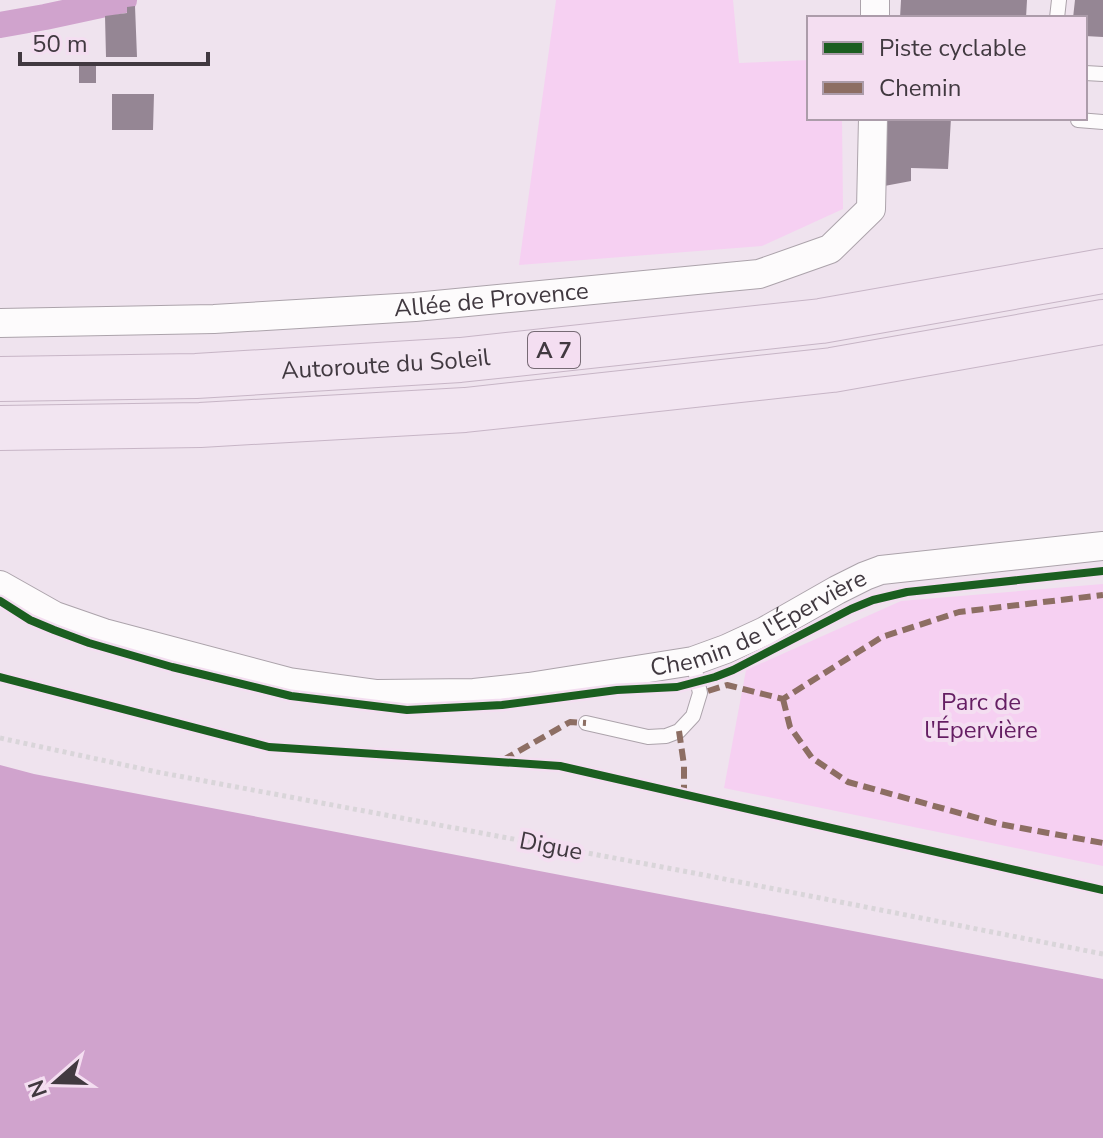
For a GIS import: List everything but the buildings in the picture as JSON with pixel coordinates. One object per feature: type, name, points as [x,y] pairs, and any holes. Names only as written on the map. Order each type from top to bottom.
[{"type":"highway","name":"Autoroute du Soleil","points":[[0,379],[196,376],[460,360],[821,321],[1103,271]]},
{"type":"highway","name":"Autoroute du Soleil","points":[[0,428],[200,425],[465,410],[832,370],[1103,322]]},
{"type":"street","name":"Allée de Provence","points":[[0,323],[214,319],[399,308],[759,274],[830,249],[871,209],[873,120]]},
{"type":"street","name":"Chemin de l'Épervière","points":[[0,585],[55,616],[104,633],[289,682],[377,694],[488,691],[693,661],[765,631],[837,590],[881,570],[1103,546]]},
{"type":"lane","points":[[1078,120],[1103,122]]},
{"type":"lane","points":[[586,723],[648,737],[666,736],[679,731],[693,716],[700,693],[693,661]]},
{"type":"green space","points":[[556,0],[733,0],[739,63],[807,60],[807,120],[842,120],[843,209],[762,246],[519,265]]},
{"type":"green space","name":"Parc de l'Épervière","points":[[1103,584],[1103,866],[724,788],[746,670],[901,601]]},
{"type":"shaded area","points":[[0,765],[1103,979],[1103,1138],[0,1138]]},
{"type":"waterway","points":[[0,25],[124,0]]},
{"type":"marked path","points":[[708,691],[727,685],[783,699],[882,637],[959,612],[1103,595]]},
{"type":"marked path","points":[[783,699],[790,727],[812,758],[848,782],[999,824],[1103,843]]},
{"type":"marked path","points":[[503,760],[570,722],[586,723]]},
{"type":"marked path","points":[[679,731],[684,794]]},
{"type":"cycle path","points":[[0,601],[30,620],[54,630],[172,667],[291,696],[407,710],[502,705],[617,690],[677,687],[733,670],[873,600],[907,592],[1103,571]]},
{"type":"cycle path","points":[[0,677],[269,747],[560,766],[1103,890]]}]
